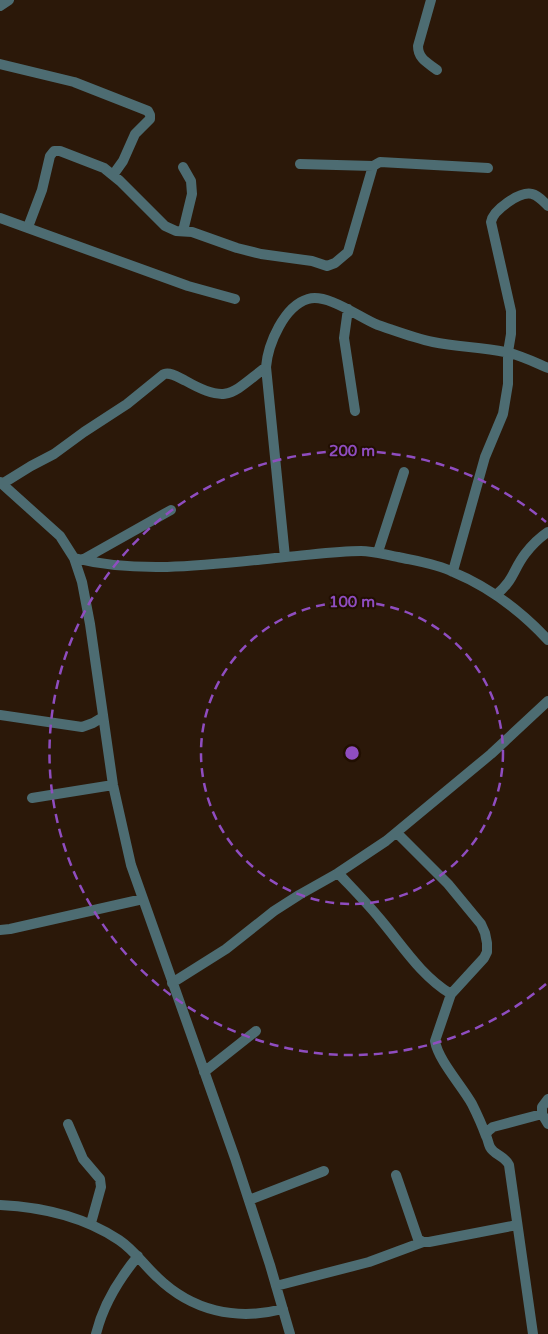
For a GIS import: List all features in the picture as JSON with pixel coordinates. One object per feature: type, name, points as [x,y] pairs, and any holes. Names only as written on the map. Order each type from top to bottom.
[{"type":"street","points":[[0,6],[9,0]]},
{"type":"street","points":[[431,0],[418,46],[418,53],[422,59],[438,70]]},
{"type":"street","points":[[0,64],[74,82],[148,111],[150,119],[135,134],[123,161],[113,175]]},
{"type":"street","points":[[28,227],[42,190],[50,156],[54,151],[60,150],[104,168],[165,226],[176,230],[192,232],[220,243],[261,254],[312,261],[327,266],[335,263],[348,252],[373,166]]},
{"type":"street","points":[[300,164],[373,166],[380,162],[488,168]]},
{"type":"street","points":[[183,167],[191,181],[192,194],[183,231]]},
{"type":"street","points":[[453,571],[485,457],[503,414],[508,384],[508,352],[512,311],[490,222],[491,218],[508,202],[524,194],[536,195],[548,206]]},
{"type":"street","points":[[0,218],[188,286],[235,299]]},
{"type":"street","points":[[285,557],[266,367],[267,354],[272,341],[280,325],[294,306],[309,298],[321,299],[334,303],[372,322],[408,335],[434,342],[508,352],[548,368]]},
{"type":"street","points":[[348,310],[344,338],[355,411]]},
{"type":"street","points":[[266,367],[228,394],[218,395],[201,390],[173,374],[164,374],[127,404],[54,454],[1,483],[60,536],[78,560],[113,785],[131,865],[249,1200],[290,1334]]},
{"type":"street","points":[[378,552],[404,472]]},
{"type":"street","points":[[78,560],[171,510]]},
{"type":"street","points":[[496,595],[513,577],[524,555],[534,543],[548,532]]},
{"type":"street","points":[[78,560],[110,566],[179,567],[361,551],[378,552],[453,571],[496,595],[534,625],[548,640]]},
{"type":"street","points":[[172,983],[226,949],[274,911],[338,873],[397,833],[491,754],[548,701]]},
{"type":"street","points":[[0,715],[82,726],[93,723],[103,717]]},
{"type":"street","points":[[32,798],[113,785]]},
{"type":"street","points":[[397,833],[448,884],[481,924],[486,933],[487,952],[484,958],[451,994],[436,1034],[436,1047],[442,1060],[471,1104],[490,1148],[504,1158],[509,1165],[533,1334]]},
{"type":"street","points":[[338,873],[379,918],[414,961],[442,989],[451,994]]},
{"type":"street","points":[[0,930],[143,899]]},
{"type":"street","points":[[204,1072],[256,1031]]},
{"type":"street","points":[[548,1099],[542,1107],[542,1114],[548,1124]]},
{"type":"street","points":[[486,1136],[493,1127],[542,1114]]},
{"type":"street","points":[[68,1124],[83,1159],[100,1179],[100,1187],[91,1223]]},
{"type":"street","points":[[249,1200],[324,1171]]},
{"type":"street","points":[[396,1175],[418,1238],[422,1242]]},
{"type":"street","points":[[0,1205],[61,1213],[91,1223],[120,1241],[138,1256],[156,1277],[169,1287],[188,1300],[216,1311],[238,1314],[262,1314],[283,1309]]},
{"type":"street","points":[[276,1286],[369,1262],[422,1242],[517,1225]]},
{"type":"street","points":[[96,1334],[103,1309],[128,1268],[138,1256]]}]
